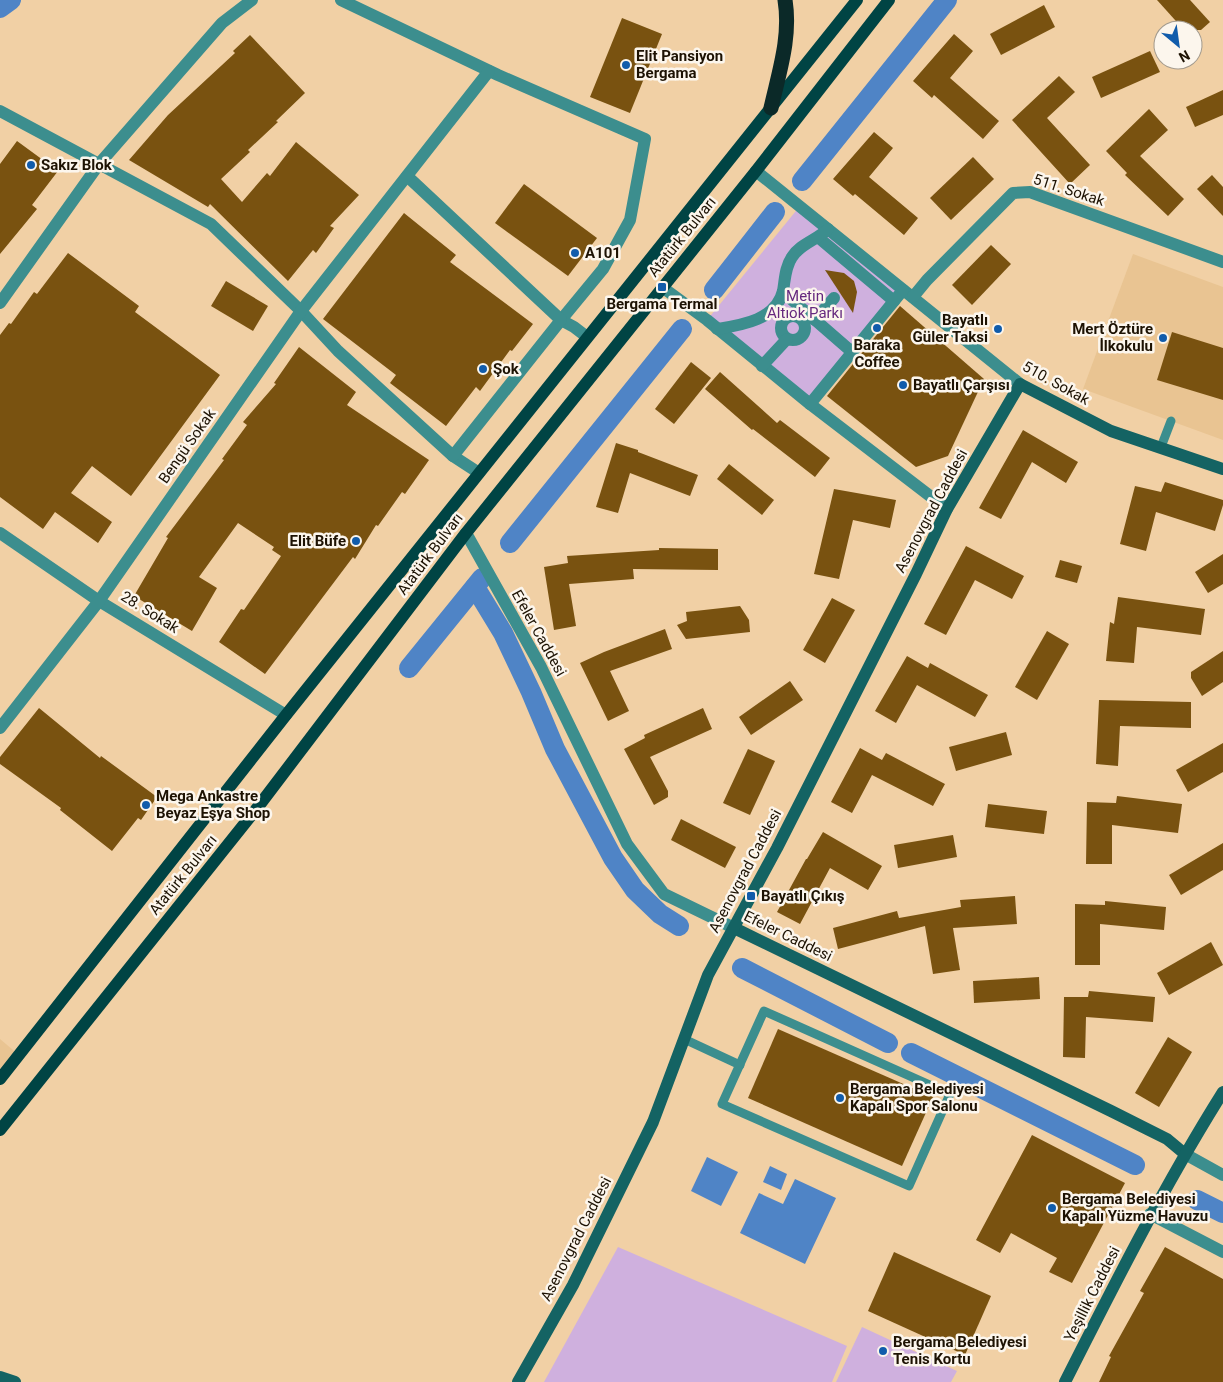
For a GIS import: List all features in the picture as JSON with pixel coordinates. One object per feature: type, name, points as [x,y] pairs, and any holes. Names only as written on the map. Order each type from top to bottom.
[{"type":"highway","points":[[771,108],[785,50],[787,13],[784,0]]},
{"type":"main road","name":"Atatürk Bulvarı","points":[[0,1079],[286,715],[857,0]]},
{"type":"main road","name":"Atatürk Bulvarı","points":[[0,1130],[260,804],[466,533],[756,171],[889,0]]},
{"type":"main road","name":"510. Sokak","points":[[1020,384],[1111,430],[1223,469]]},
{"type":"main road","name":"Asenovgrad Caddesi","points":[[518,1382],[572,1284],[653,1122],[708,975],[777,848],[916,574],[946,509],[1020,384]]},
{"type":"main road","name":"Efeler Caddesi","points":[[734,928],[1168,1139],[1185,1154]]},
{"type":"main road","name":"Yeşillik Caddesi","points":[[1065,1382],[1150,1214],[1223,1092]]},
{"type":"main road","points":[[0,1377],[15,1382]]},
{"type":"street","points":[[0,303],[100,164],[170,81],[222,24],[252,0]]},
{"type":"street","points":[[341,0],[489,71],[645,139],[630,220],[603,269],[453,456]]},
{"type":"street","name":"Bengü Sokak","points":[[0,728],[99,601],[301,311],[489,71]]},
{"type":"street","points":[[0,112],[211,224],[301,311],[338,351],[453,456],[479,473]]},
{"type":"street","name":"510. Sokak","points":[[756,171],[824,234],[908,294],[1020,384]]},
{"type":"street","points":[[407,176],[561,320],[587,337]]},
{"type":"street","name":"511. Sokak","points":[[810,404],[894,301],[908,294],[927,280],[1013,193],[1030,192],[1223,262]]},
{"type":"street","points":[[717,329],[752,322],[771,310],[781,300],[784,278],[791,258],[806,244],[824,234],[894,301]]},
{"type":"street","points":[[662,287],[946,509]]},
{"type":"street","points":[[783,292],[852,352]]},
{"type":"street","points":[[807,312],[805,330],[802,337],[794,340],[787,339],[781,329],[783,321],[790,317],[798,317],[807,312],[834,298]]},
{"type":"street","points":[[771,310],[783,321]]},
{"type":"street","points":[[762,366],[787,339]]},
{"type":"street","name":"28. Sokak","points":[[0,532],[99,601],[286,715]]},
{"type":"street","name":"Efeler Caddesi","points":[[466,533],[541,667],[627,844],[664,894],[734,928]]},
{"type":"street","points":[[1185,1154],[1223,1175]]},
{"type":"street","points":[[1150,1214],[1223,1252]]},
{"type":"lane","points":[[1161,447],[1171,421]]},
{"type":"lane","points":[[764,1011],[950,1094],[909,1186],[722,1104],[740,1064],[764,1011]]},
{"type":"lane","points":[[684,1040],[740,1064]]},
{"type":"shaded area","name":"Mert Öztüre İlkokulu","points":[[1133,254],[1223,287],[1223,440],[1083,389]]},
{"type":"shaded area","points":[[0,1039],[19,1055],[0,1079]]},
{"type":"green space","name":"Metin Altıok Parkı","points":[[800,206],[903,290],[810,404],[707,320]]},
{"type":"green space","points":[[618,1247],[847,1346],[832,1382],[544,1382]]},
{"type":"green space","name":"Bergama Belediyesi Tenis Kortu","points":[[862,1327],[957,1371],[951,1382],[836,1382]]},
{"type":"water","points":[[707,1157],[738,1172],[721,1206],[691,1191]]},
{"type":"water","points":[[770,1166],[787,1174],[781,1190],[763,1182]]},
{"type":"water","points":[[795,1179],[836,1198],[805,1264],[740,1233],[759,1193],[783,1204]]},
{"type":"building","points":[[1157,0],[1190,0],[1210,22],[1203,28],[1203,20],[1175,20]]},
{"type":"building","points":[[1044,5],[1055,27],[1001,55],[990,34]]},
{"type":"building","name":"Elit Pansiyon Bergama","points":[[622,18],[662,34],[630,113],[590,97]]},
{"type":"building","points":[[954,34],[973,51],[950,78],[999,121],[983,139],[934,95],[932,98],[913,81]]},
{"type":"building","points":[[250,35],[305,93],[248,150],[250,152],[221,179],[242,202],[267,173],[270,176],[296,142],[359,195],[330,226],[334,228],[316,253],[313,250],[288,281],[210,204],[208,207],[129,160],[168,115],[235,53],[233,51]]},
{"type":"building","points":[[1150,51],[1153,57],[1153,70],[1159,70],[1160,72],[1101,98],[1092,77]]},
{"type":"building","points":[[1059,76],[1075,92],[1047,118],[1090,165],[1070,184],[1012,120]]},
{"type":"building","points":[[1223,90],[1223,115],[1195,127],[1186,107]]},
{"type":"building","points":[[1149,109],[1168,130],[1140,156],[1184,199],[1168,216],[1125,175],[1127,173],[1106,151]]},
{"type":"building","points":[[874,132],[893,148],[869,177],[918,218],[904,235],[855,194],[853,196],[833,179]]},
{"type":"building","points":[[17,141],[58,171],[32,205],[37,209],[0,254],[0,164]]},
{"type":"building","points":[[973,157],[994,179],[951,220],[930,198]]},
{"type":"building","points":[[1212,175],[1223,187],[1223,216],[1197,189]]},
{"type":"building","points":[[524,184],[597,238],[568,276],[495,223]]},
{"type":"building","points":[[404,213],[456,255],[450,262],[533,324],[512,351],[510,350],[480,391],[476,387],[446,426],[390,383],[396,375],[323,319]]},
{"type":"building","points":[[991,245],[1011,264],[972,305],[952,285]]},
{"type":"building","points":[[68,253],[139,306],[135,312],[220,375],[131,496],[92,466],[71,493],[112,522],[98,543],[55,512],[43,529],[0,497],[0,335],[9,323],[11,324],[34,292],[37,294]]},
{"type":"building","points":[[825,270],[844,273],[854,281],[857,292],[853,313]]},
{"type":"building","points":[[226,281],[268,306],[253,331],[211,306]]},
{"type":"building","name":"Bayatlı Çarşısı","points":[[900,306],[984,379],[948,456],[916,467],[827,396]]},
{"type":"building","name":"Mert Öztüre İlkokulu","points":[[1172,332],[1223,348],[1223,400],[1157,380]]},
{"type":"building","points":[[299,347],[356,392],[347,405],[429,460],[405,494],[402,492],[378,526],[376,525],[355,559],[353,557],[265,674],[219,642],[241,609],[244,610],[281,556],[272,550],[274,547],[238,523],[199,577],[217,588],[192,631],[134,596],[168,538],[166,537],[224,460],[222,459],[247,425],[243,422],[276,384],[274,383]]},
{"type":"building","points":[[691,362],[711,378],[674,424],[655,409]]},
{"type":"building","points":[[720,372],[777,423],[780,420],[830,458],[815,477],[752,430],[705,389]]},
{"type":"building","points":[[1023,430],[1078,462],[1066,483],[1032,462],[1001,519],[979,508]]},
{"type":"building","points":[[616,443],[698,475],[690,496],[630,473],[618,513],[596,507]]},
{"type":"building","points":[[729,464],[774,500],[762,515],[717,479]]},
{"type":"building","points":[[1165,482],[1223,500],[1215,531],[1156,512],[1146,551],[1120,544],[1135,486],[1161,492]]},
{"type":"building","points":[[834,489],[896,500],[890,528],[853,520],[839,579],[814,574]]},
{"type":"building","points":[[966,546],[1024,576],[1012,599],[975,580],[946,635],[924,624]]},
{"type":"building","points":[[659,548],[718,549],[718,570],[633,569],[634,579],[569,584],[576,626],[554,630],[544,567],[568,563],[567,556],[659,550]]},
{"type":"building","points":[[1223,554],[1223,584],[1208,593],[1195,572]]},
{"type":"building","points":[[1060,560],[1082,566],[1077,583],[1055,577]]},
{"type":"building","points":[[1118,597],[1205,609],[1201,635],[1137,627],[1134,663],[1106,661],[1110,622],[1114,624]]},
{"type":"building","points":[[832,598],[855,610],[825,663],[803,650]]},
{"type":"building","points":[[740,606],[749,620],[750,632],[686,639],[677,625],[687,621],[686,612]]},
{"type":"building","points":[[665,629],[672,649],[610,671],[629,711],[608,721],[580,663]]},
{"type":"building","points":[[1047,631],[1069,644],[1037,700],[1015,687]]},
{"type":"building","points":[[1223,651],[1223,682],[1202,696],[1191,678],[1191,672]]},
{"type":"building","points":[[907,656],[928,668],[930,663],[988,695],[975,717],[917,685],[896,723],[875,711]]},
{"type":"building","points":[[790,681],[803,700],[751,735],[739,717]]},
{"type":"building","points":[[1099,700],[1191,702],[1191,728],[1120,726],[1118,766],[1096,764]]},
{"type":"building","points":[[39,708],[100,758],[101,756],[157,797],[141,820],[138,818],[112,851],[60,810],[61,808],[0,764],[0,757]]},
{"type":"building","points":[[703,708],[712,729],[650,757],[668,791],[668,797],[654,805],[624,749],[645,738],[644,735]]},
{"type":"building","points":[[1006,732],[1012,755],[956,771],[949,747]]},
{"type":"building","points":[[1223,743],[1223,772],[1188,792],[1176,770]]},
{"type":"building","points":[[860,748],[882,760],[886,753],[945,784],[933,806],[872,775],[852,813],[831,802]]},
{"type":"building","points":[[748,749],[775,761],[750,815],[723,803]]},
{"type":"building","points":[[1117,796],[1182,804],[1178,833],[1112,825],[1112,864],[1086,864],[1087,802],[1116,803]]},
{"type":"building","points":[[988,804],[1047,811],[1044,834],[985,827]]},
{"type":"building","points":[[681,819],[736,847],[725,868],[671,840]]},
{"type":"building","points":[[823,832],[882,866],[868,890],[830,868],[800,924],[777,912]]},
{"type":"building","points":[[953,835],[957,857],[898,868],[894,845]]},
{"type":"building","points":[[1223,843],[1223,870],[1181,895],[1169,875]]},
{"type":"building","points":[[1015,896],[1017,924],[953,928],[960,970],[933,974],[925,926],[838,949],[833,928],[897,911],[899,918],[961,907],[960,900]]},
{"type":"building","points":[[1105,901],[1166,907],[1164,930],[1100,924],[1100,965],[1075,965],[1075,904],[1105,905]]},
{"type":"building","points":[[1211,942],[1223,965],[1169,995],[1157,973]]},
{"type":"building","points":[[1039,977],[1040,999],[974,1003],[973,981]]},
{"type":"building","points":[[1089,991],[1155,997],[1153,1022],[1086,1017],[1085,1058],[1063,1057],[1064,997],[1088,997]]},
{"type":"building","name":"Bergama Belediyesi Kapalı Spor Salonu","points":[[778,1029],[933,1097],[902,1166],[748,1098]]},
{"type":"building","points":[[1168,1037],[1192,1052],[1159,1107],[1135,1093]]},
{"type":"building","name":"Bergama Belediyesi Kapalı Yüzme Havuzu","points":[[1032,1135],[1125,1183],[1072,1283],[1049,1272],[1057,1258],[1011,1233],[1000,1253],[976,1240]]},
{"type":"building","points":[[1165,1247],[1223,1279],[1223,1382],[1099,1382],[1111,1357],[1109,1356],[1144,1293],[1140,1291]]},
{"type":"building","points":[[894,1252],[991,1296],[965,1355],[868,1311]]},
{"type":"waterway","points":[[0,8],[11,0]]},
{"type":"waterway","points":[[802,181],[947,0]]},
{"type":"waterway","points":[[714,290],[775,212]]},
{"type":"waterway","points":[[510,543],[682,329]]},
{"type":"waterway","points":[[409,668],[482,578]]},
{"type":"waterway","points":[[475,587],[503,633],[555,749],[613,858],[635,890],[660,914],[679,926]]},
{"type":"waterway","points":[[742,968],[888,1043]]},
{"type":"waterway","points":[[911,1053],[1135,1165]]},
{"type":"waterway","points":[[1197,1200],[1223,1213]]},
{"type":"place","name":"Elit Pansiyon Bergama","points":[[626,65]]},
{"type":"place","name":"Sakız Blok","points":[[31,165]]},
{"type":"place","name":"A101","points":[[575,253]]},
{"type":"place","name":"Bergama Termal","points":[[662,287]]},
{"type":"place","name":"Baraka Coffee","points":[[877,328]]},
{"type":"place","name":"Bayatlı Güler Taksi","points":[[998,329]]},
{"type":"place","name":"Mert Öztüre İlkokulu","points":[[1163,338]]},
{"type":"place","name":"Şok","points":[[483,369]]},
{"type":"place","name":"Bayatlı Çarşısı","points":[[903,385]]},
{"type":"place","name":"Elit Büfe","points":[[356,541]]},
{"type":"place","name":"Mega Ankastre Beyaz Eşya Shop","points":[[146,805]]},
{"type":"place","name":"Bayatlı Çıkış","points":[[751,896]]},
{"type":"place","name":"Bergama Belediyesi Kapalı Spor Salonu","points":[[840,1098]]},
{"type":"place","name":"Bergama Belediyesi Kapalı Yüzme Havuzu","points":[[1052,1208]]},
{"type":"place","name":"Bergama Belediyesi Tenis Kortu","points":[[883,1351]]}]
